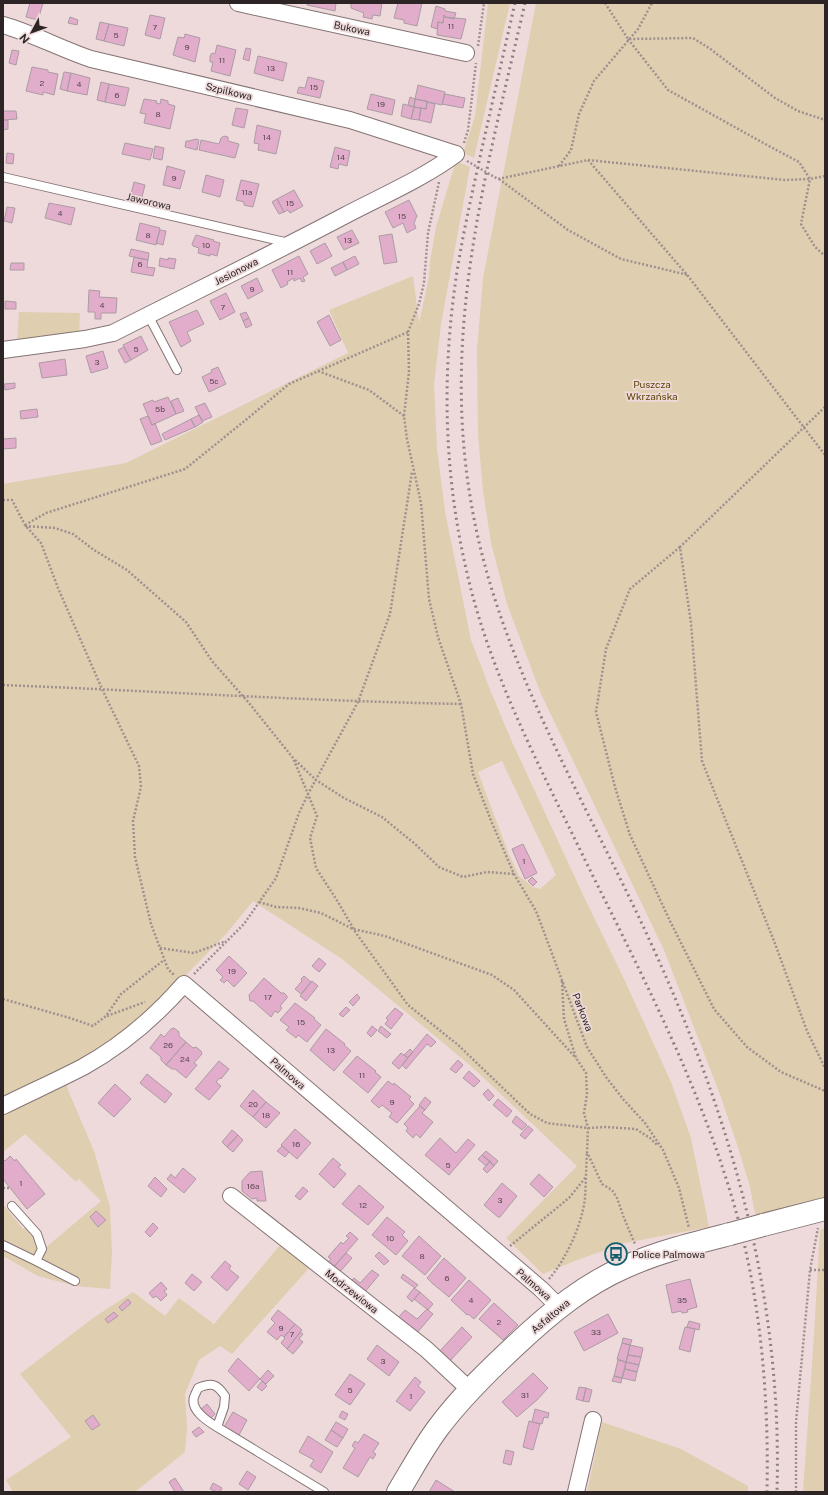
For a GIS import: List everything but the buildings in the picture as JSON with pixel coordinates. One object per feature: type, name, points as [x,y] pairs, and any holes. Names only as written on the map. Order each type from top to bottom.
[{"type":"street","name":"Bukowa","points":[[238,3],[473,54]]},
{"type":"street","name":"Szpilkowa","points":[[3,25],[31,34],[61,48],[91,59],[350,120],[456,154]]},
{"type":"street","name":"Jesionowa","points":[[3,350],[85,339],[113,332],[292,243],[417,178],[444,163],[456,154]]},
{"type":"street","points":[[3,1106],[83,1066],[101,1055],[152,1016],[184,984]]},
{"type":"street","name":"Palmowa","points":[[184,984],[545,1293],[559,1307]]},
{"type":"street","name":"Modrzewiowa","points":[[231,1196],[426,1349],[470,1390]]},
{"type":"street","name":"Asfaltowa","points":[[398,1492],[434,1434],[470,1390],[504,1356],[559,1307],[586,1288],[626,1266],[694,1244],[820,1210]]},
{"type":"street","points":[[576,1492],[593,1420]]},
{"type":"lane","name":"Jaworowa","points":[[3,178],[292,243]]},
{"type":"lane","points":[[148,315],[177,370]]},
{"type":"lane","points":[[12,1206],[37,1234],[42,1249],[36,1261]]},
{"type":"lane","points":[[3,1245],[75,1281]]},
{"type":"lane","points":[[216,1427],[224,1407],[225,1396],[220,1389],[212,1384],[198,1388],[193,1398],[194,1405],[206,1420],[216,1427],[324,1492]]},
{"type":"path","points":[[484,3],[473,54],[468,130],[464,143],[456,154],[498,179],[568,230],[621,259],[688,276]]},
{"type":"path","points":[[605,3],[628,39],[668,90],[799,162],[810,179],[801,224],[815,247],[825,256]]},
{"type":"path","points":[[559,167],[571,150],[579,114],[594,81],[638,29],[652,3]]},
{"type":"path","points":[[628,39],[693,38],[709,48],[774,98],[798,111],[825,120]]},
{"type":"path","points":[[498,179],[588,160],[785,180],[810,179],[825,176]]},
{"type":"path","points":[[588,160],[688,276],[825,455]]},
{"type":"path","points":[[3,500],[12,500],[25,526],[41,543],[58,588],[102,689],[139,766],[141,787],[133,821],[135,857],[151,924],[164,960],[168,969],[184,984],[244,924],[276,878],[299,813],[358,702],[390,614],[413,470],[404,416],[409,372],[408,332],[419,304],[424,283],[428,233],[437,187],[440,181]]},
{"type":"path","points":[[25,526],[46,512],[185,470],[289,384],[408,332]]},
{"type":"path","points":[[318,371],[369,390],[404,416]]},
{"type":"path","points":[[825,407],[680,547],[630,589],[606,649],[596,712],[615,787],[630,835],[670,922],[714,1008],[747,1047],[781,1072],[825,1091]]},
{"type":"path","name":"Parkowa","points":[[413,470],[421,503],[429,599],[438,637],[461,704],[473,774],[514,874],[536,911],[587,1047],[606,1077],[623,1099],[645,1123],[663,1150],[680,1188],[694,1244]]},
{"type":"path","points":[[25,526],[55,528],[73,534],[94,550],[127,570],[186,622],[212,661],[244,697],[293,758],[316,780],[344,798],[382,817],[415,844],[439,867],[463,877],[486,872],[514,874]]},
{"type":"path","points":[[680,547],[691,623],[702,761],[774,941],[807,1031],[825,1068]]},
{"type":"path","points":[[3,685],[358,702],[461,704]]},
{"type":"path","points":[[293,758],[317,816],[310,838],[316,868],[353,929],[408,1005],[457,1044],[530,1114],[546,1123],[588,1128],[605,1127],[636,1129],[650,1138],[663,1150]]},
{"type":"path","points":[[259,902],[276,907],[299,908],[321,913],[353,929],[385,936],[492,975],[514,990],[576,1058],[586,1073],[588,1094],[584,1113],[588,1128],[585,1200],[578,1226],[557,1269],[547,1282]]},
{"type":"path","points":[[160,948],[194,953],[228,940]]},
{"type":"path","points":[[3,999],[93,1026],[106,1016],[121,994],[164,960]]},
{"type":"path","points":[[561,978],[564,1019],[576,1058]]},
{"type":"path","points":[[106,1016],[149,1001]]},
{"type":"path","points":[[587,1152],[602,1184],[612,1190],[617,1198],[635,1245]]},
{"type":"path","points":[[507,1248],[569,1198],[586,1176]]},
{"type":"path","points":[[3,1188],[10,1188]]},
{"type":"path","points":[[796,1492],[796,1422],[810,1270],[820,1210]]},
{"type":"path","points":[[810,1270],[825,1270]]},
{"type":"green space","points":[[488,3],[510,3],[474,158],[463,153],[475,116]]},
{"type":"green space","name":"Puszcza Wkrzańska","points":[[536,3],[825,3],[825,1198],[756,1218],[750,1187],[738,1147],[719,1092],[664,950],[541,694],[507,604],[491,543],[483,491],[478,435],[477,350],[483,278]]},
{"type":"green space","points":[[456,161],[470,167],[441,324],[434,384],[437,449],[445,511],[471,640],[512,742],[671,1082],[691,1138],[709,1227],[625,1243],[543,1274],[506,1238],[577,1166],[471,1066],[342,959],[253,901],[227,933],[186,975],[108,1046],[62,1071],[68,1090],[94,1151],[110,1207],[112,1253],[110,1289],[75,1286],[38,1276],[3,1256],[3,1204],[23,1229],[27,1227],[45,1248],[101,1201],[79,1179],[76,1182],[25,1134],[3,1152],[3,484],[126,463],[348,353],[329,310],[413,276],[419,323],[429,277],[430,261],[436,227]],"holes":[[[502,761],[556,875],[540,889],[533,887],[519,876],[508,852],[478,772]]]},
{"type":"green space","points":[[19,312],[80,313],[79,333],[17,342]]},
{"type":"green space","points":[[825,1228],[825,1492],[803,1492],[820,1230]]},
{"type":"green space","points":[[280,1245],[310,1267],[232,1354],[220,1346],[199,1360],[185,1394],[187,1429],[185,1452],[135,1492],[13,1492],[6,1480],[71,1437],[20,1374],[93,1318],[133,1292],[165,1316],[179,1298],[214,1324]]},
{"type":"green space","points":[[602,1422],[681,1449],[748,1486],[748,1492],[587,1492]]},
{"type":"railway","points":[[515,3],[470,205],[453,301],[447,404],[450,472],[454,506],[467,573],[477,611],[503,684],[535,756],[665,1024],[700,1106],[730,1191],[749,1265],[760,1340],[766,1416],[767,1492]]},
{"type":"railway","points":[[525,3],[496,126],[473,247],[465,308],[461,370],[463,432],[470,496],[481,550],[496,604],[515,656],[560,757],[634,907],[666,977],[695,1048],[720,1119],[742,1191],[758,1264],[770,1338],[776,1414],[777,1492]]},
{"type":"place","name":"Police Palmowa","points":[[616,1254]]}]
